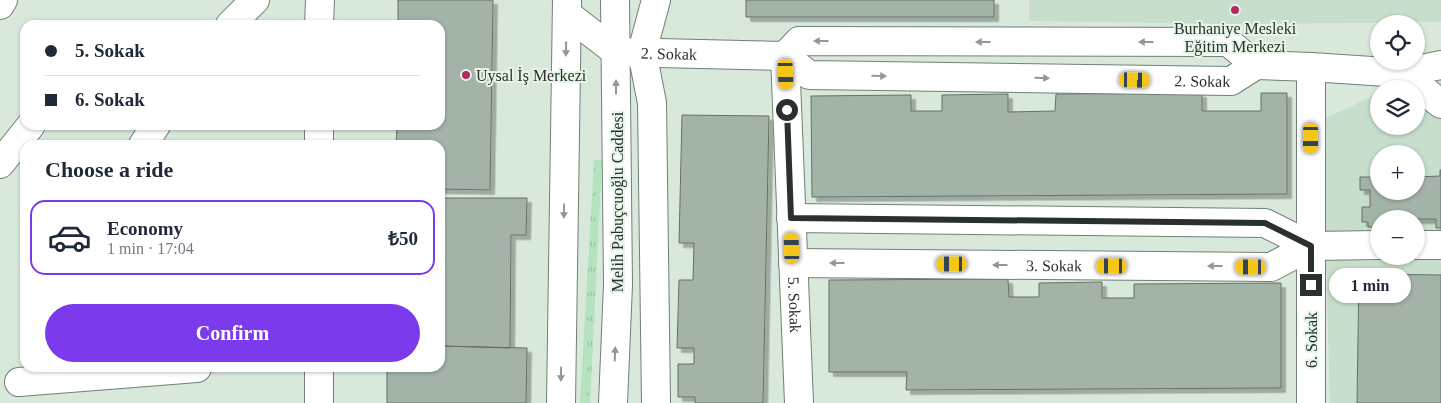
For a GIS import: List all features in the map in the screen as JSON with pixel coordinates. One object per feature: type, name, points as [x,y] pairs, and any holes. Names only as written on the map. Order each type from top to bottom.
[{"type":"street","points":[[0,5],[4,0]]},
{"type":"street","points":[[235,20],[255,0]]},
{"type":"street","points":[[320,0],[320,20]]},
{"type":"street","name":"Melih Pabuçcuoğlu Caddesi","points":[[615,0],[629,52],[652,103],[656,403]]},
{"type":"street","points":[[567,7],[629,52],[656,0]]},
{"type":"street","points":[[561,403],[567,7]]},
{"type":"street","name":"2. Sokak","points":[[629,52],[785,56],[809,75],[1231,81],[1256,65],[1228,42],[799,41],[785,56]]},
{"type":"street","name":"Melih Pabuçcuoğlu Caddesi","points":[[613,403],[629,52]]},
{"type":"street","name":"5. Sokak","points":[[785,56],[799,403]]},
{"type":"street","points":[[1256,65],[1402,73],[1441,65]]},
{"type":"street","name":"6. Sokak","points":[[1311,67],[1311,403]]},
{"type":"street","points":[[1402,73],[1441,104]]},
{"type":"street","points":[[0,164],[27,130]]},
{"type":"street","name":"3. Sokak","points":[[791,218],[1265,223],[1311,246]]},
{"type":"street","points":[[1425,245],[1441,244]]},
{"type":"street","name":"3. Sokak","points":[[793,263],[1271,267],[1311,246],[1370,245]]},
{"type":"street","points":[[18,382],[146,372]]},
{"type":"street","points":[[318,403],[319,372]]},
{"type":"shaded area","name":"Burhaniye Mesleki Eğitim Merkezi","points":[[1029,0],[1441,0],[1441,22],[1425,22],[1425,15],[1370,15],[1370,23],[1235,24],[1029,21]]},
{"type":"shaded area","points":[[1441,65],[1441,403],[1330,403],[1322,120],[1370,97],[1370,135],[1425,135],[1425,80],[1408,80]]},
{"type":"green space","points":[[594,160],[602,160],[590,403],[580,403]]},
{"type":"building","name":"Uysal İş Merkezi","points":[[398,0],[493,0],[490,190],[445,189],[445,140],[396,140],[397,130],[445,130],[445,20],[398,20]]},
{"type":"building","points":[[746,0],[994,0],[994,17],[746,17]]},
{"type":"building","points":[[1202,93],[1202,111],[1261,111],[1261,93],[1287,93],[1287,194],[812,197],[811,96],[911,95],[911,111],[942,111],[942,95],[1008,94],[1008,112],[1055,111],[1056,94]]},
{"type":"building","points":[[682,115],[769,116],[763,403],[695,403],[695,397],[678,397],[678,364],[694,364],[694,348],[677,348],[679,280],[693,280],[694,243],[679,243]]},
{"type":"building","points":[[1441,170],[1441,228],[1436,228],[1436,219],[1425,219],[1425,210],[1370,210],[1370,227],[1368,227],[1368,222],[1362,222],[1362,207],[1370,207],[1370,200],[1425,200],[1425,177],[1440,176]]},
{"type":"building","points":[[1360,177],[1370,177],[1370,190],[1360,190]]},
{"type":"building","points":[[445,198],[527,198],[526,235],[511,235],[510,348],[445,346]]},
{"type":"building","points":[[1359,274],[1441,275],[1441,403],[1357,403]]},
{"type":"building","points":[[1008,279],[1009,297],[1039,297],[1039,283],[1102,282],[1102,298],[1134,298],[1134,284],[1281,283],[1281,388],[906,390],[907,372],[829,372],[829,280]]},
{"type":"building","points":[[445,346],[527,348],[526,403],[387,403],[387,372],[445,372]]},
{"type":"place","name":"Burhaniye Mesleki Eğitim Merkezi","points":[[1235,10]]},
{"type":"place","name":"Uysal İş Merkezi","points":[[466,75]]},
{"type":"route","points":[[787,110],[791,218],[1265,223],[1311,246],[1311,285]]}]
